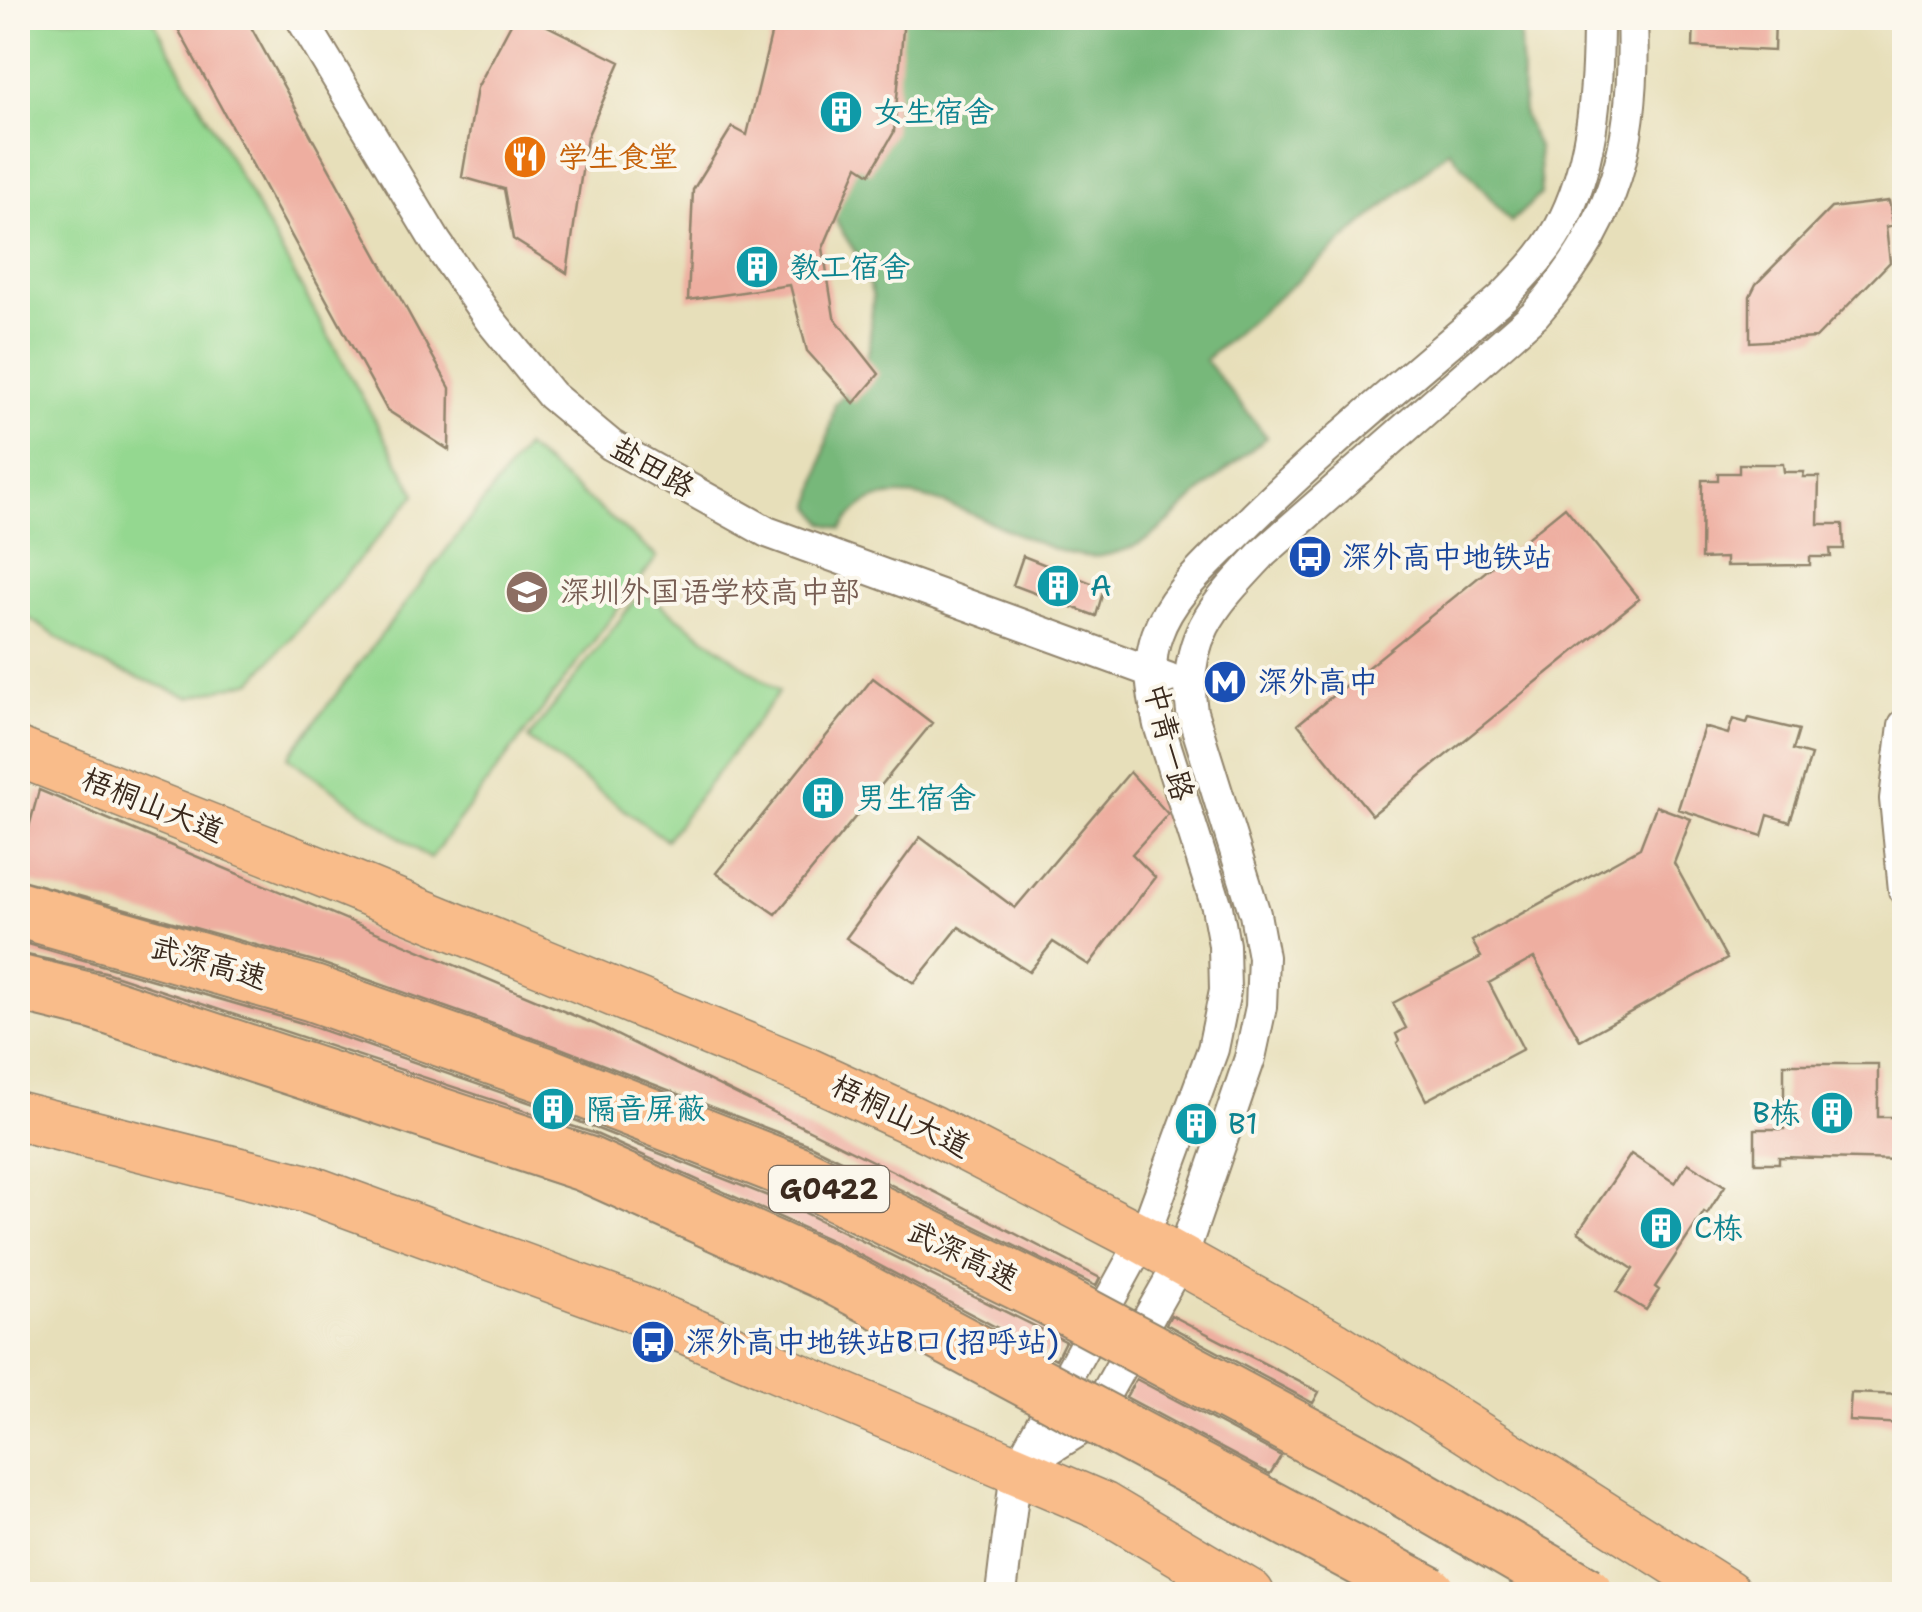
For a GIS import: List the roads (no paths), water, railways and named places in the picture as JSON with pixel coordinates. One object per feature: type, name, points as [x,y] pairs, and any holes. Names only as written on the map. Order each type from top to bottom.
[{"type":"highway","name":"武深高速","points":[[18,908],[312,993],[545,1075],[796,1173],[1101,1325],[1361,1464],[1586,1594]]},
{"type":"highway","name":"G0422","points":[[18,983],[95,1002],[586,1164],[826,1272],[1429,1594]]},
{"type":"main road","name":"梧桐山大道","points":[[18,752],[805,1071],[915,1122],[1162,1249],[1334,1345],[1728,1594]]},
{"type":"main road","points":[[18,1116],[311,1190],[644,1312],[1102,1506],[1250,1594]]},
{"type":"street","name":"盐田路","points":[[301,18],[436,242],[490,320],[551,395],[611,446],[767,532],[1188,684]]},
{"type":"street","name":"中青一路","points":[[1162,1249],[1225,991],[1218,906],[1159,725],[1151,673],[1157,635],[1171,606],[1193,579],[1279,493],[1504,297],[1538,261],[1564,218],[1582,172],[1598,60],[1598,18]]},
{"type":"street","name":"中青一路","points":[[1016,1470],[1162,1249],[1250,1058],[1261,1007],[1263,957],[1255,914],[1200,744],[1188,684],[1190,664],[1206,622],[1223,596],[1263,553],[1535,314],[1574,267],[1590,243],[1615,182],[1630,116],[1632,18]]},
{"type":"street","points":[[1904,725],[1895,799],[1904,890]]},
{"type":"street","points":[[1002,1594],[1016,1470],[1088,1425],[1162,1249]]},
{"type":"place","name":"女生宿舍","points":[[841,112]]},
{"type":"place","name":"学生食堂","points":[[525,157]]},
{"type":"place","name":"教工宿舍","points":[[757,267]]},
{"type":"place","name":"深外高中地铁站","points":[[1310,557]]},
{"type":"place","name":"A","points":[[1058,586]]},
{"type":"place","name":"深圳外国语学校高中部","points":[[527,592]]},
{"type":"place","name":"深外高中","points":[[1225,682]]},
{"type":"place","name":"男生宿舍","points":[[823,798]]},
{"type":"place","name":"隔音屏蔽","points":[[553,1109]]},
{"type":"place","name":"B栋","points":[[1832,1113]]},
{"type":"place","name":"B1","points":[[1196,1124]]},
{"type":"place","name":"C栋","points":[[1661,1228]]},
{"type":"place","name":"深外高中地铁站B口(招呼站)","points":[[653,1342]]}]
